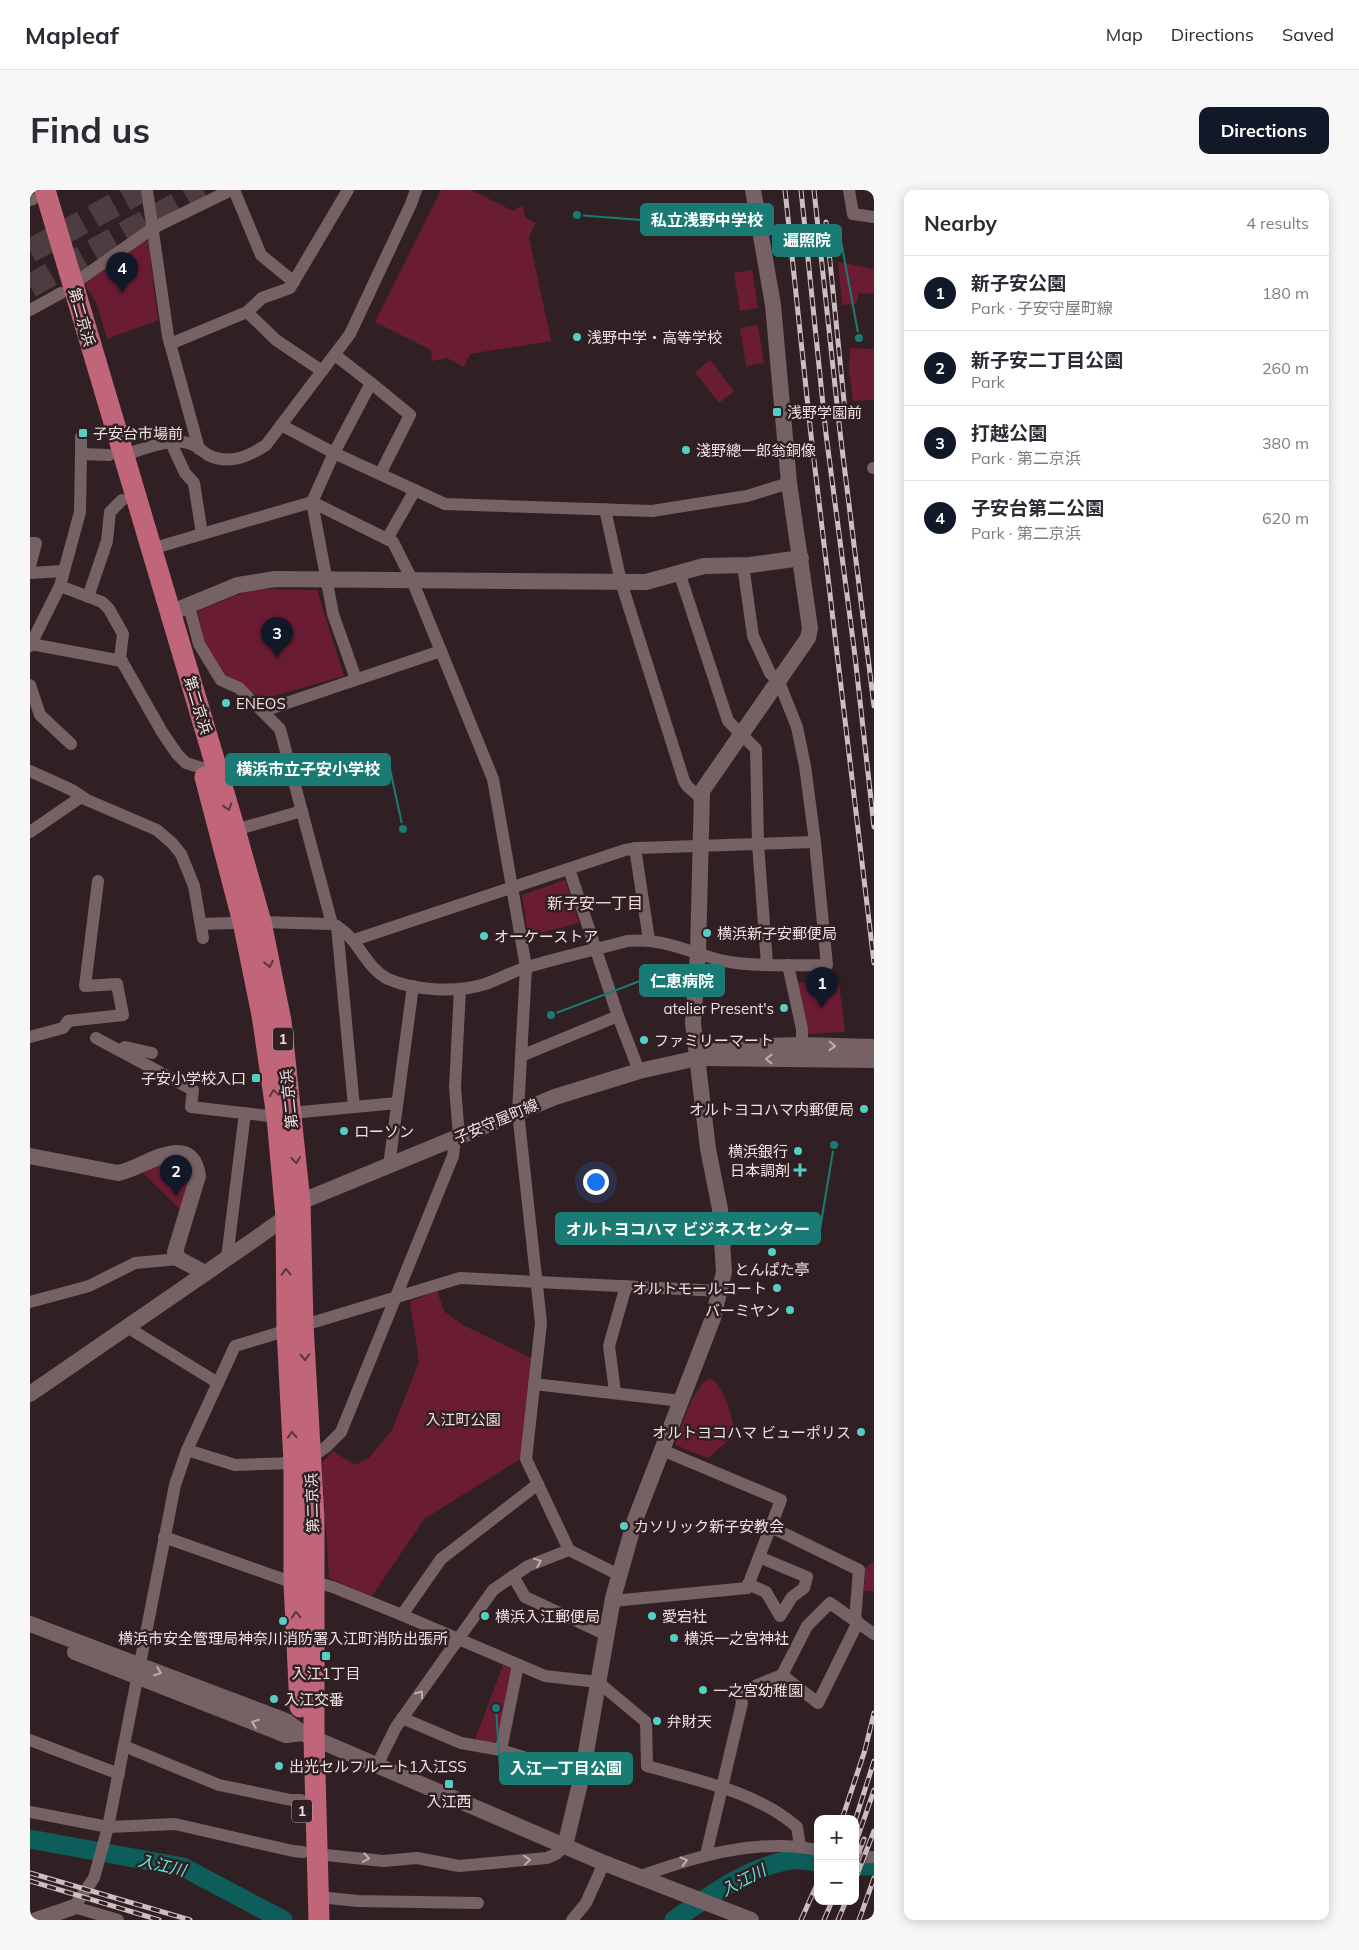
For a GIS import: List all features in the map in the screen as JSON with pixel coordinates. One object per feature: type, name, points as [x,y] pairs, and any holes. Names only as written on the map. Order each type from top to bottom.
[{"type":"highway","name":"第二京浜","points":[[40,194],[116,455],[151,549],[180,610],[235,830],[252,922]]},
{"type":"highway","name":"第二京浜","points":[[116,455],[122,500],[202,768],[252,922],[281,1021],[284,1115],[293,1209],[295,1328],[302,1461],[314,1517],[304,1583],[310,1919]]},
{"type":"highway","name":"第二京浜","points":[[308,1735],[301,1800],[318,1897],[310,1919]]},
{"type":"street","points":[[146,190],[170,344],[199,449]]},
{"type":"street","points":[[30,310],[67,289],[153,228],[232,190],[261,255],[294,282]]},
{"type":"street","points":[[170,344],[248,312],[262,298],[290,288],[348,190]]},
{"type":"street","points":[[80,454],[116,455],[171,443],[188,443],[221,459],[238,459],[251,455],[266,445],[350,334],[416,190]]},
{"type":"street","points":[[30,1812],[108,1827],[176,1824],[292,1851],[383,1861],[417,1858],[459,1866],[547,1858],[556,1854],[565,1846],[582,1775],[613,1601],[635,1520],[681,1402],[721,1291],[724,1272],[720,1209],[708,1149],[693,1023],[698,954],[702,791],[779,682],[808,638],[810,628],[790,483],[774,305],[753,190]]},
{"type":"street","points":[[848,190],[853,214],[874,217]]},
{"type":"street","points":[[248,312],[281,344],[322,371]]},
{"type":"street","points":[[335,354],[410,415],[380,474]]},
{"type":"street","points":[[356,679],[333,614],[312,502],[334,453],[371,382]]},
{"type":"street","points":[[281,425],[334,453],[445,504],[652,510],[747,496],[790,483]]},
{"type":"street","points":[[81,437],[80,512],[60,586],[30,645],[122,661]]},
{"type":"street","points":[[171,443],[185,473],[194,483],[202,534]]},
{"type":"street","points":[[387,539],[415,490]]},
{"type":"street","points":[[88,596],[107,541],[110,512],[122,500]]},
{"type":"street","points":[[151,549],[312,502],[393,542],[412,580],[493,779],[526,967],[518,1112],[541,1323],[526,1459],[569,1550],[620,1575]]},
{"type":"street","points":[[605,509],[620,582],[684,780],[688,787],[701,798]]},
{"type":"street","points":[[30,543],[36,544],[30,566]]},
{"type":"street","points":[[354,1107],[334,925],[280,729],[239,688],[221,680],[180,610],[238,585],[275,579],[646,582],[710,565],[743,565],[801,558]]},
{"type":"street","points":[[201,924],[252,922],[334,925],[354,940],[375,969],[387,978],[414,986],[460,989],[485,984],[526,967],[627,942],[649,940],[678,945],[698,954],[726,961],[788,965],[828,965],[815,842],[805,766],[797,727],[779,682],[770,673],[753,636],[743,565]]},
{"type":"street","points":[[30,573],[63,571]]},
{"type":"street","points":[[679,572],[728,721],[756,749],[758,844],[766,964]]},
{"type":"street","points":[[60,586],[102,602],[108,609],[123,634],[120,658],[177,754],[186,763],[202,768]]},
{"type":"street","points":[[264,711],[441,651]]},
{"type":"street","points":[[30,685],[40,715],[71,744]]},
{"type":"street","points":[[30,771],[72,790],[81,797],[157,830],[172,843],[181,854],[194,886],[203,938]]},
{"type":"street","points":[[30,832],[81,797]]},
{"type":"street","points":[[235,830],[302,811]]},
{"type":"street","points":[[354,940],[635,848],[815,842]]},
{"type":"street","points":[[635,848],[649,940]]},
{"type":"street","points":[[569,869],[618,1016],[639,1071]]},
{"type":"street","points":[[30,1037],[63,1028],[68,1022],[123,1015],[117,984],[85,986],[98,881]]},
{"type":"street","points":[[788,965],[802,1029],[802,1045]]},
{"type":"street","points":[[389,1166],[414,986]]},
{"type":"street","points":[[187,1450],[235,1464],[302,1461],[326,1447],[341,1432],[454,1153],[457,1138],[455,1087],[460,989]]},
{"type":"street","points":[[521,1056],[618,1016]]},
{"type":"street","points":[[96,1038],[193,1090],[191,1107],[284,1115],[397,1103]]},
{"type":"street","name":"子安守屋町線","points":[[32,1389],[127,1327],[227,1258],[293,1209],[389,1166],[563,1094],[639,1071],[698,1058],[724,1047],[802,1045],[854,1053],[874,1060]]},
{"type":"street","points":[[121,1051],[124,1047],[152,1054]]},
{"type":"street","name":"子安守屋町線","points":[[698,1058],[854,1053],[874,1047]]},
{"type":"street","points":[[227,1258],[245,1113]]},
{"type":"street","points":[[30,1156],[118,1173],[128,1172],[163,1154],[177,1153],[190,1157],[196,1164],[198,1176],[175,1252],[179,1259],[205,1273]]},
{"type":"street","points":[[30,1302],[89,1286],[135,1263],[179,1259]]},
{"type":"street","points":[[80,1912],[100,1863],[108,1827],[174,1485],[187,1450],[235,1346],[460,1278],[721,1291]]},
{"type":"street","points":[[615,1392],[609,1346],[626,1286]]},
{"type":"street","points":[[127,1327],[218,1383]]},
{"type":"street","points":[[534,1384],[615,1392],[681,1402]]},
{"type":"street","points":[[613,1601],[747,1588],[781,1500],[662,1450]]},
{"type":"street","points":[[402,1615],[441,1558],[538,1484]]},
{"type":"street","points":[[771,1527],[859,1570],[857,1621],[818,1703],[782,1675]]},
{"type":"street","points":[[164,1537],[304,1583],[333,1587],[402,1615],[457,1641],[545,1676],[598,1682],[646,1722],[647,1766],[724,1788],[784,1816],[797,1826],[800,1846]]},
{"type":"street","points":[[376,1765],[402,1718],[493,1590],[528,1566],[569,1550]]},
{"type":"street","points":[[748,1584],[766,1592],[780,1616],[792,1597],[804,1588],[807,1577],[759,1558]]},
{"type":"street","points":[[513,1576],[525,1597],[607,1635]]},
{"type":"street","points":[[706,1856],[724,1788],[742,1703],[740,1692],[782,1675],[807,1626],[830,1603],[874,1634]]},
{"type":"street","points":[[30,1624],[137,1670]]},
{"type":"street","points":[[30,1635],[286,1721],[308,1735],[604,1863],[686,1896],[718,1912],[751,1920]]},
{"type":"street","points":[[501,1750],[518,1665]]},
{"type":"street","points":[[402,1718],[461,1743],[501,1750],[582,1775]]},
{"type":"street","points":[[30,1740],[118,1774]]},
{"type":"street","points":[[124,1746],[219,1785],[291,1800],[301,1800]]},
{"type":"street","points":[[638,1877],[706,1856],[758,1847],[800,1846],[814,1849]]},
{"type":"street","points":[[859,1858],[874,1857]]},
{"type":"street","points":[[572,1920],[586,1902],[604,1863]]},
{"type":"street","points":[[318,1897],[358,1901],[478,1903]]},
{"type":"street","points":[[36,1920],[80,1912],[118,1920]]},
{"type":"green space","points":[[441,190],[471,190],[513,211],[523,205],[525,217],[536,223],[529,237],[551,341],[470,354],[464,367],[447,358],[432,361],[431,350],[375,322]]},
{"type":"green space","points":[[148,241],[158,320],[107,339],[97,304],[83,282],[142,242]]},
{"type":"green space","points":[[838,262],[874,269],[874,294],[859,293],[856,304],[842,305]]},
{"type":"green space","points":[[752,270],[758,308],[740,311],[734,273]]},
{"type":"green space","points":[[758,325],[764,363],[746,366],[740,328]]},
{"type":"green space","points":[[850,348],[874,349],[874,400],[853,401],[849,369]]},
{"type":"green space","points":[[710,360],[734,391],[719,403],[695,372]]},
{"type":"green space","points":[[252,589],[317,590],[344,676],[263,699],[225,674],[204,642],[198,611]]},
{"type":"green space","points":[[565,880],[579,923],[528,936],[522,895]]},
{"type":"green space","points":[[797,982],[839,984],[845,1032],[807,1034]]},
{"type":"green space","points":[[177,1159],[187,1169],[189,1175],[189,1181],[180,1209],[143,1173],[160,1162]]},
{"type":"green space","name":"入江町公園","points":[[437,1291],[444,1311],[463,1325],[531,1358],[522,1458],[424,1519],[372,1596],[329,1578],[322,1463],[333,1451],[355,1465],[369,1458],[392,1430],[419,1362],[410,1301]]},
{"type":"green space","points":[[710,1378],[716,1383],[728,1404],[734,1435],[708,1458],[675,1445],[693,1398],[698,1389]]},
{"type":"green space","points":[[874,1561],[874,1591],[864,1591],[865,1569]]},
{"type":"green space","points":[[503,1665],[513,1670],[499,1746],[474,1742]]},
{"type":"waterway","name":"入江川","points":[[30,1839],[183,1867],[283,1920]]},
{"type":"waterway","name":"入江川","points":[[674,1920],[730,1884],[760,1869],[775,1863],[791,1860],[814,1862]]},
{"type":"waterway","name":"入江川","points":[[859,1866],[874,1866]]},
{"type":"tunnel","points":[[30,251],[142,190]]},
{"type":"tunnel","points":[[30,286],[203,190]]},
{"type":"railway","points":[[785,190],[811,435],[874,963]]},
{"type":"railway","points":[[801,190],[826,434],[855,656],[874,827]]},
{"type":"railway","points":[[814,190],[840,432],[874,706]]},
{"type":"railway","points":[[826,222],[845,411]]},
{"type":"railway","points":[[843,1815],[865,1750],[874,1713]]},
{"type":"railway","points":[[857,1815],[874,1761]]},
{"type":"railway","points":[[859,1833],[874,1790]]},
{"type":"railway","points":[[859,1870],[874,1831]]},
{"type":"railway","points":[[856,1860],[864,1839]]},
{"type":"railway","points":[[30,1873],[190,1920]]},
{"type":"railway","points":[[859,1920],[874,1878]]},
{"type":"railway","points":[[30,1881],[159,1920]]},
{"type":"railway","points":[[801,1920],[814,1891]]},
{"type":"railway","points":[[824,1920],[830,1905]]},
{"type":"railway","points":[[838,1920],[844,1905]]},
{"type":"place","name":"私立浅野中学校","points":[[577,215]]},
{"type":"place","name":"子安台第二公園","points":[[122,293]]},
{"type":"place","name":"浅野中学・高等学校","points":[[577,337]]},
{"type":"place","name":"遍照院","points":[[859,338]]},
{"type":"place","name":"浅野学園前","points":[[777,412]]},
{"type":"place","name":"子安台市場前","points":[[83,433]]},
{"type":"place","name":"淺野總一郎翁銅像","points":[[686,450]]},
{"type":"place","name":"打越公園","points":[[277,658]]},
{"type":"place","name":"ENEOS","points":[[226,703]]},
{"type":"place","name":"横浜市立子安小学校","points":[[403,829]]},
{"type":"place","name":"横浜新子安郵便局","points":[[707,933]]},
{"type":"place","name":"オーケーストア","points":[[484,936]]},
{"type":"place","name":"atelier Present's","points":[[784,1008]]},
{"type":"place","name":"新子安公園","points":[[822,1008]]},
{"type":"place","name":"仁恵病院","points":[[551,1015]]},
{"type":"place","name":"ファミリーマート","points":[[644,1040]]},
{"type":"place","name":"子安小学校入口","points":[[256,1078]]},
{"type":"place","name":"オルトヨコハマ内郵便局","points":[[864,1109]]},
{"type":"place","name":"ローソン","points":[[344,1131]]},
{"type":"place","name":"オルトヨコハマ ビジネスセンター","points":[[834,1145]]},
{"type":"place","name":"横浜銀行","points":[[798,1151]]},
{"type":"place","name":"日本調剤","points":[[800,1170]]},
{"type":"place","name":"新子安二丁目公園","points":[[176,1196]]},
{"type":"place","name":"とんぱた亭","points":[[772,1252]]},
{"type":"place","name":"オルトモールコート","points":[[777,1288]]},
{"type":"place","name":"バーミヤン","points":[[790,1310]]},
{"type":"place","name":"オルトヨコハマ ビューポリス","points":[[861,1432]]},
{"type":"place","name":"カソリック新子安教会","points":[[624,1526]]},
{"type":"place","name":"横浜入江郵便局","points":[[485,1616]]},
{"type":"place","name":"愛宕社","points":[[652,1616]]},
{"type":"place","name":"横浜市安全管理局神奈川消防署入江町消防出張所","points":[[283,1621]]},
{"type":"place","name":"横浜一之宮神社","points":[[674,1638]]},
{"type":"place","name":"入江1丁目","points":[[326,1656]]},
{"type":"place","name":"一之宮幼稚園","points":[[703,1690]]},
{"type":"place","name":"入江交番","points":[[274,1699]]},
{"type":"place","name":"入江一丁目公園","points":[[496,1708]]},
{"type":"place","name":"弁財天","points":[[657,1721]]},
{"type":"place","name":"出光セルフルート1入江SS","points":[[279,1766]]},
{"type":"place","name":"入江西","points":[[449,1784]]},
{"type":"district","name":"新子安一丁目","points":[[595,903]]}]
